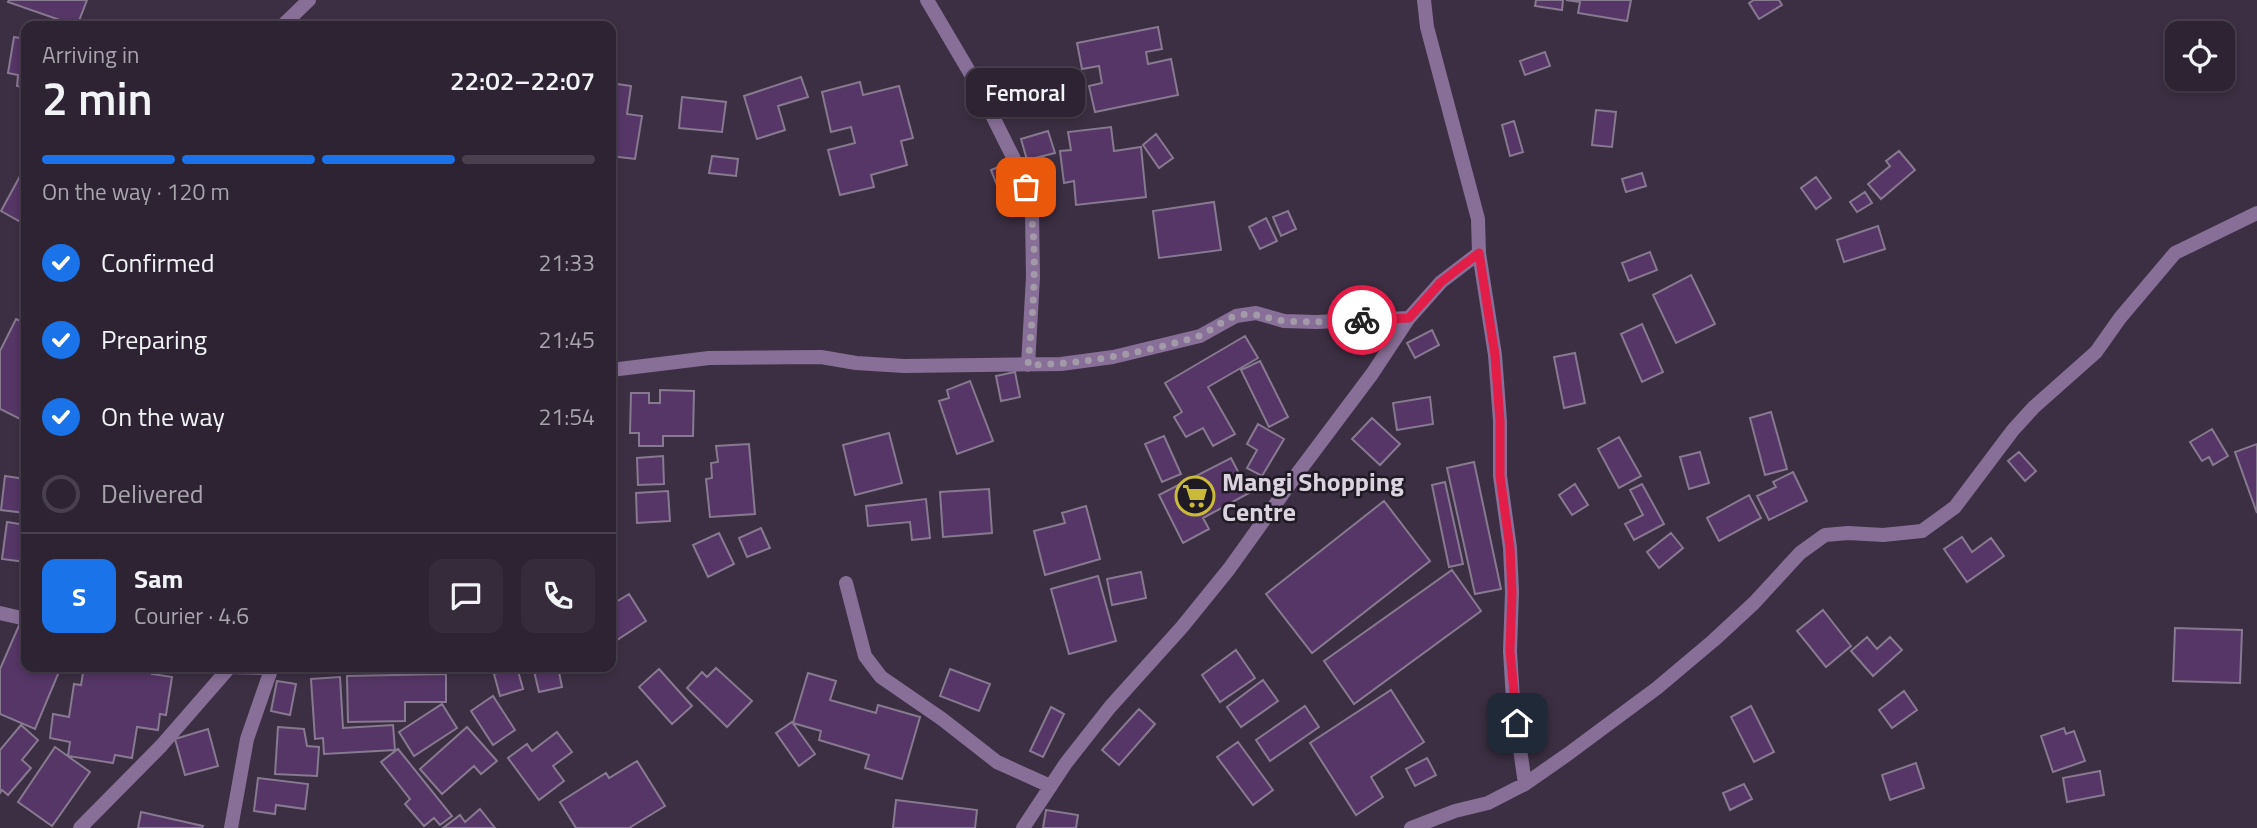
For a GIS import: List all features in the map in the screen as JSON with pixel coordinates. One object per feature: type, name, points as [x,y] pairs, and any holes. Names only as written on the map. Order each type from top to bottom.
[{"type":"street","points":[[287,21],[309,0]]},
{"type":"street","points":[[927,0],[976,83],[1026,187],[1032,212],[1033,276],[1028,365]]},
{"type":"street","points":[[1424,0],[1430,39],[1478,219],[1479,253],[1496,368],[1500,476],[1510,548],[1513,700],[1525,784]]},
{"type":"street","points":[[1411,828],[1455,811],[1488,803],[1525,784],[1568,754],[1657,688],[1705,648],[1754,603],[1800,553],[1825,535],[1883,535],[1923,531],[1955,507],[2013,430],[2043,397],[2095,352],[2175,253],[2257,213]]},
{"type":"street","points":[[1023,828],[1050,786],[1110,707],[1182,627],[1229,569],[1372,374],[1409,318],[1441,282],[1479,253]]},
{"type":"street","points":[[616,369],[709,358],[821,357],[856,363],[904,366],[1028,365],[1113,357],[1200,336],[1236,316],[1256,313],[1284,321],[1409,318]]},
{"type":"street","points":[[846,583],[865,656],[881,677],[942,719],[997,762],[1050,786]]},
{"type":"street","points":[[0,613],[21,618]]},
{"type":"street","points":[[80,828],[169,737],[223,672]]},
{"type":"street","points":[[231,828],[247,739],[269,672]]},
{"type":"building","points":[[87,0],[79,21],[63,21],[8,2]]},
{"type":"building","points":[[1536,0],[1563,0],[1562,10],[1535,6]]},
{"type":"building","points":[[1566,0],[1631,0],[1627,21],[1578,13],[1580,2]]},
{"type":"building","points":[[1754,0],[1779,0],[1782,5],[1759,19],[1749,3]]},
{"type":"building","points":[[1158,27],[1162,49],[1146,52],[1148,64],[1171,59],[1178,95],[1095,112],[1089,86],[1102,83],[1099,66],[1082,69],[1077,43]]},
{"type":"building","points":[[14,37],[21,38],[21,87],[17,86],[18,75],[8,73]]},
{"type":"building","points":[[1545,52],[1550,66],[1525,75],[1520,61]]},
{"type":"building","points":[[801,77],[808,97],[778,106],[785,130],[757,139],[744,96]]},
{"type":"building","points":[[860,82],[863,95],[899,86],[913,138],[901,141],[907,165],[871,175],[874,187],[840,195],[828,150],[855,143],[851,127],[831,132],[822,92]]},
{"type":"building","points":[[616,84],[631,86],[627,114],[642,116],[635,159],[616,157]]},
{"type":"building","points":[[682,97],[726,102],[722,132],[679,128]]},
{"type":"building","points":[[1596,110],[1616,112],[1612,147],[1592,145]]},
{"type":"building","points":[[1514,121],[1523,152],[1510,156],[1502,125]]},
{"type":"building","points":[[1111,127],[1114,151],[1141,147],[1146,197],[1076,205],[1074,181],[1064,183],[1060,151],[1071,150],[1068,132]]},
{"type":"building","points":[[1048,131],[1055,153],[1027,160],[1021,139]]},
{"type":"building","points":[[1156,134],[1173,158],[1159,168],[1143,145]]},
{"type":"building","points":[[1899,151],[1915,170],[1881,199],[1868,184],[1890,166],[1886,161]]},
{"type":"building","points":[[712,156],[738,159],[736,176],[709,173]]},
{"type":"building","points":[[1003,165],[1019,203],[1006,208],[991,170]]},
{"type":"building","points":[[1642,173],[1646,186],[1626,192],[1622,179]]},
{"type":"building","points":[[21,174],[21,222],[1,211]]},
{"type":"building","points":[[1816,177],[1831,198],[1816,209],[1801,188]]},
{"type":"building","points":[[1865,192],[1872,203],[1857,212],[1850,202]]},
{"type":"building","points":[[1214,202],[1221,250],[1159,258],[1153,211]]},
{"type":"building","points":[[1288,211],[1296,229],[1281,236],[1273,217]]},
{"type":"building","points":[[1266,218],[1277,241],[1260,249],[1249,227]]},
{"type":"building","points":[[1878,226],[1885,249],[1844,262],[1837,240]]},
{"type":"building","points":[[1650,252],[1657,270],[1629,281],[1622,263]]},
{"type":"building","points":[[1691,275],[1715,324],[1676,343],[1653,295]]},
{"type":"building","points":[[16,319],[21,322],[21,420],[0,409],[0,351]]},
{"type":"building","points":[[1642,324],[1663,372],[1642,382],[1621,334]]},
{"type":"building","points":[[1432,330],[1439,345],[1415,358],[1407,343]]},
{"type":"building","points":[[1245,336],[1258,358],[1208,387],[1235,434],[1213,446],[1203,428],[1186,437],[1174,417],[1182,412],[1165,383]]},
{"type":"building","points":[[1575,353],[1585,403],[1564,408],[1554,357]]},
{"type":"building","points":[[1260,361],[1288,417],[1269,427],[1241,370]]},
{"type":"building","points":[[1015,372],[1020,397],[1001,401],[996,376]]},
{"type":"building","points":[[970,381],[993,441],[957,454],[939,401],[949,398],[947,390]]},
{"type":"building","points":[[660,390],[694,391],[693,436],[663,436],[663,446],[639,446],[639,433],[630,433],[631,393],[649,393],[649,403],[660,403]]},
{"type":"building","points":[[1430,397],[1433,424],[1397,430],[1393,403]]},
{"type":"building","points":[[1771,412],[1787,469],[1765,475],[1750,418]]},
{"type":"building","points":[[1372,418],[1400,444],[1380,465],[1352,439]]},
{"type":"building","points":[[1258,424],[1284,439],[1262,476],[1247,468],[1257,450],[1247,444]]},
{"type":"building","points":[[2212,429],[2228,456],[2213,465],[2209,457],[2202,461],[2190,442]]},
{"type":"building","points":[[889,433],[902,483],[855,495],[843,445]]},
{"type":"building","points":[[1164,436],[1181,474],[1162,482],[1145,444]]},
{"type":"building","points":[[1619,437],[1641,476],[1619,488],[1598,449]]},
{"type":"building","points":[[749,444],[755,514],[710,517],[706,479],[712,478],[711,463],[718,462],[716,446]]},
{"type":"building","points":[[2257,444],[2257,513],[2235,452]]},
{"type":"building","points":[[1700,452],[1709,483],[1689,489],[1680,457]]},
{"type":"building","points":[[2019,452],[2036,471],[2025,481],[2008,461]]},
{"type":"building","points":[[663,456],[664,484],[638,485],[637,458]]},
{"type":"building","points":[[1231,458],[1249,493],[1203,518],[1209,529],[1183,543],[1159,495]]},
{"type":"building","points":[[1474,462],[1501,589],[1475,594],[1447,468]]},
{"type":"building","points":[[1793,472],[1807,501],[1769,520],[1757,496],[1776,487],[1773,482]]},
{"type":"building","points":[[5,476],[21,478],[21,512],[1,510]]},
{"type":"building","points":[[1445,482],[1463,564],[1449,567],[1432,485]]},
{"type":"building","points":[[1575,484],[1588,505],[1572,515],[1559,495]]},
{"type":"building","points":[[1642,484],[1664,524],[1634,540],[1625,524],[1643,515],[1630,490]]},
{"type":"building","points":[[989,489],[992,533],[943,537],[940,492]]},
{"type":"building","points":[[668,491],[670,521],[637,523],[636,493]]},
{"type":"building","points":[[1749,495],[1761,518],[1719,541],[1707,518]]},
{"type":"building","points":[[926,499],[930,538],[912,540],[910,522],[868,526],[866,506]]},
{"type":"building","points":[[1384,501],[1430,561],[1312,653],[1266,594]]},
{"type":"building","points":[[1086,506],[1100,559],[1045,575],[1034,531],[1065,523],[1062,513]]},
{"type":"building","points":[[7,522],[21,524],[21,561],[2,559]]},
{"type":"building","points":[[761,528],[770,548],[747,557],[739,538]]},
{"type":"building","points":[[719,533],[734,564],[708,577],[693,545]]},
{"type":"building","points":[[1671,533],[1683,548],[1659,568],[1647,552]]},
{"type":"building","points":[[1962,537],[1972,552],[1991,538],[2004,556],[1967,582],[1944,549]]},
{"type":"building","points":[[1452,570],[1481,611],[1354,704],[1324,661]]},
{"type":"building","points":[[1141,572],[1146,598],[1112,605],[1107,579]]},
{"type":"building","points":[[1098,576],[1116,641],[1069,654],[1051,589]]},
{"type":"building","points":[[629,594],[646,621],[617,640],[616,638],[616,602]]},
{"type":"building","points":[[1823,610],[1851,646],[1826,667],[1797,631]]},
{"type":"building","points":[[20,623],[21,672],[59,672],[35,729],[0,714],[0,669]]},
{"type":"building","points":[[2175,628],[2242,630],[2240,683],[2173,681]]},
{"type":"building","points":[[1867,637],[1877,649],[1890,637],[1902,650],[1873,676],[1851,651]]},
{"type":"building","points":[[1236,650],[1255,678],[1220,702],[1202,675]]},
{"type":"building","points":[[716,668],[752,701],[727,727],[687,688],[702,672],[707,677]]},
{"type":"building","points":[[659,669],[692,706],[672,724],[639,687]]},
{"type":"building","points":[[950,669],[990,684],[979,711],[940,696]]},
{"type":"building","points":[[83,672],[152,672],[172,677],[166,715],[160,714],[158,730],[137,727],[132,758],[115,755],[113,763],[68,756],[70,742],[50,738],[53,714],[69,717],[74,684],[81,685]]},
{"type":"building","points":[[518,672],[523,689],[500,696],[494,674]]},
{"type":"building","points":[[534,672],[559,672],[562,687],[539,692]]},
{"type":"building","points":[[808,673],[836,681],[830,700],[876,713],[878,705],[920,717],[902,779],[865,768],[869,755],[819,740],[821,731],[793,723]]},
{"type":"building","points":[[446,674],[446,702],[405,702],[405,721],[348,722],[347,676]]},
{"type":"building","points":[[340,677],[343,728],[393,725],[395,750],[324,754],[323,738],[315,739],[311,679]]},
{"type":"building","points":[[1263,680],[1278,701],[1241,727],[1227,707]]},
{"type":"building","points":[[277,681],[296,684],[290,715],[271,711]]},
{"type":"building","points":[[1391,690],[1424,742],[1371,777],[1383,797],[1356,815],[1310,743]]},
{"type":"building","points":[[1904,691],[1917,710],[1892,728],[1879,710]]},
{"type":"building","points":[[493,696],[515,730],[493,745],[471,711]]},
{"type":"building","points":[[442,704],[457,728],[414,756],[399,732]]},
{"type":"building","points":[[1305,706],[1319,727],[1270,761],[1256,740]]},
{"type":"building","points":[[1751,706],[1774,752],[1754,762],[1731,717]]},
{"type":"building","points":[[1051,707],[1064,714],[1043,757],[1030,751]]},
{"type":"building","points":[[1139,709],[1155,724],[1119,765],[1102,750]]},
{"type":"building","points":[[792,722],[815,754],[799,766],[776,733]]},
{"type":"building","points":[[21,725],[38,740],[22,760],[31,768],[8,795],[2,790],[0,793],[0,750]]},
{"type":"building","points":[[278,727],[304,729],[307,746],[319,747],[317,776],[275,774]]},
{"type":"building","points":[[467,727],[497,761],[481,774],[474,766],[442,794],[420,769]]},
{"type":"building","points":[[2064,728],[2066,734],[2074,731],[2085,761],[2053,772],[2041,736]]},
{"type":"building","points":[[208,729],[218,766],[185,775],[175,739]]},
{"type":"building","points":[[557,732],[572,752],[553,766],[564,781],[539,800],[508,758],[527,744],[532,751]]},
{"type":"building","points":[[1238,742],[1273,790],[1253,805],[1217,757]]},
{"type":"building","points":[[55,747],[90,772],[52,826],[18,802]]},
{"type":"building","points":[[398,749],[452,816],[440,825],[434,818],[424,826],[405,804],[410,799],[381,762]]},
{"type":"building","points":[[1427,758],[1436,775],[1415,786],[1406,769]]},
{"type":"building","points":[[637,761],[665,806],[629,828],[576,828],[560,802],[606,773],[609,778]]},
{"type":"building","points":[[1916,763],[1924,788],[1890,800],[1882,775]]},
{"type":"building","points":[[2100,771],[2104,795],[2067,802],[2063,778]]},
{"type":"building","points":[[258,778],[308,784],[305,809],[276,805],[275,814],[254,811]]},
{"type":"building","points":[[1744,784],[1752,799],[1730,810],[1723,793]]},
{"type":"building","points":[[896,800],[977,810],[975,828],[893,828]]},
{"type":"building","points":[[480,809],[495,828],[443,828],[460,815],[465,822]]},
{"type":"building","points":[[1046,810],[1078,815],[1076,828],[1043,828]]},
{"type":"building","points":[[141,812],[203,826],[138,828]]},
{"type":"way so far","points":[[1026,187],[1032,212],[1033,276],[1028,365],[1113,357],[1200,336],[1236,316],[1256,313],[1284,321],[1362,320]]},
{"type":"place","name":"Femoral","points":[[1026,187]]},
{"type":"place","name":"Mangi Shopping Centre","points":[[1195,496]]},
{"type":"route","points":[[1362,320],[1409,318],[1441,282],[1479,253],[1495,355],[1500,421],[1500,476],[1510,548],[1510,651],[1517,723]]}]
